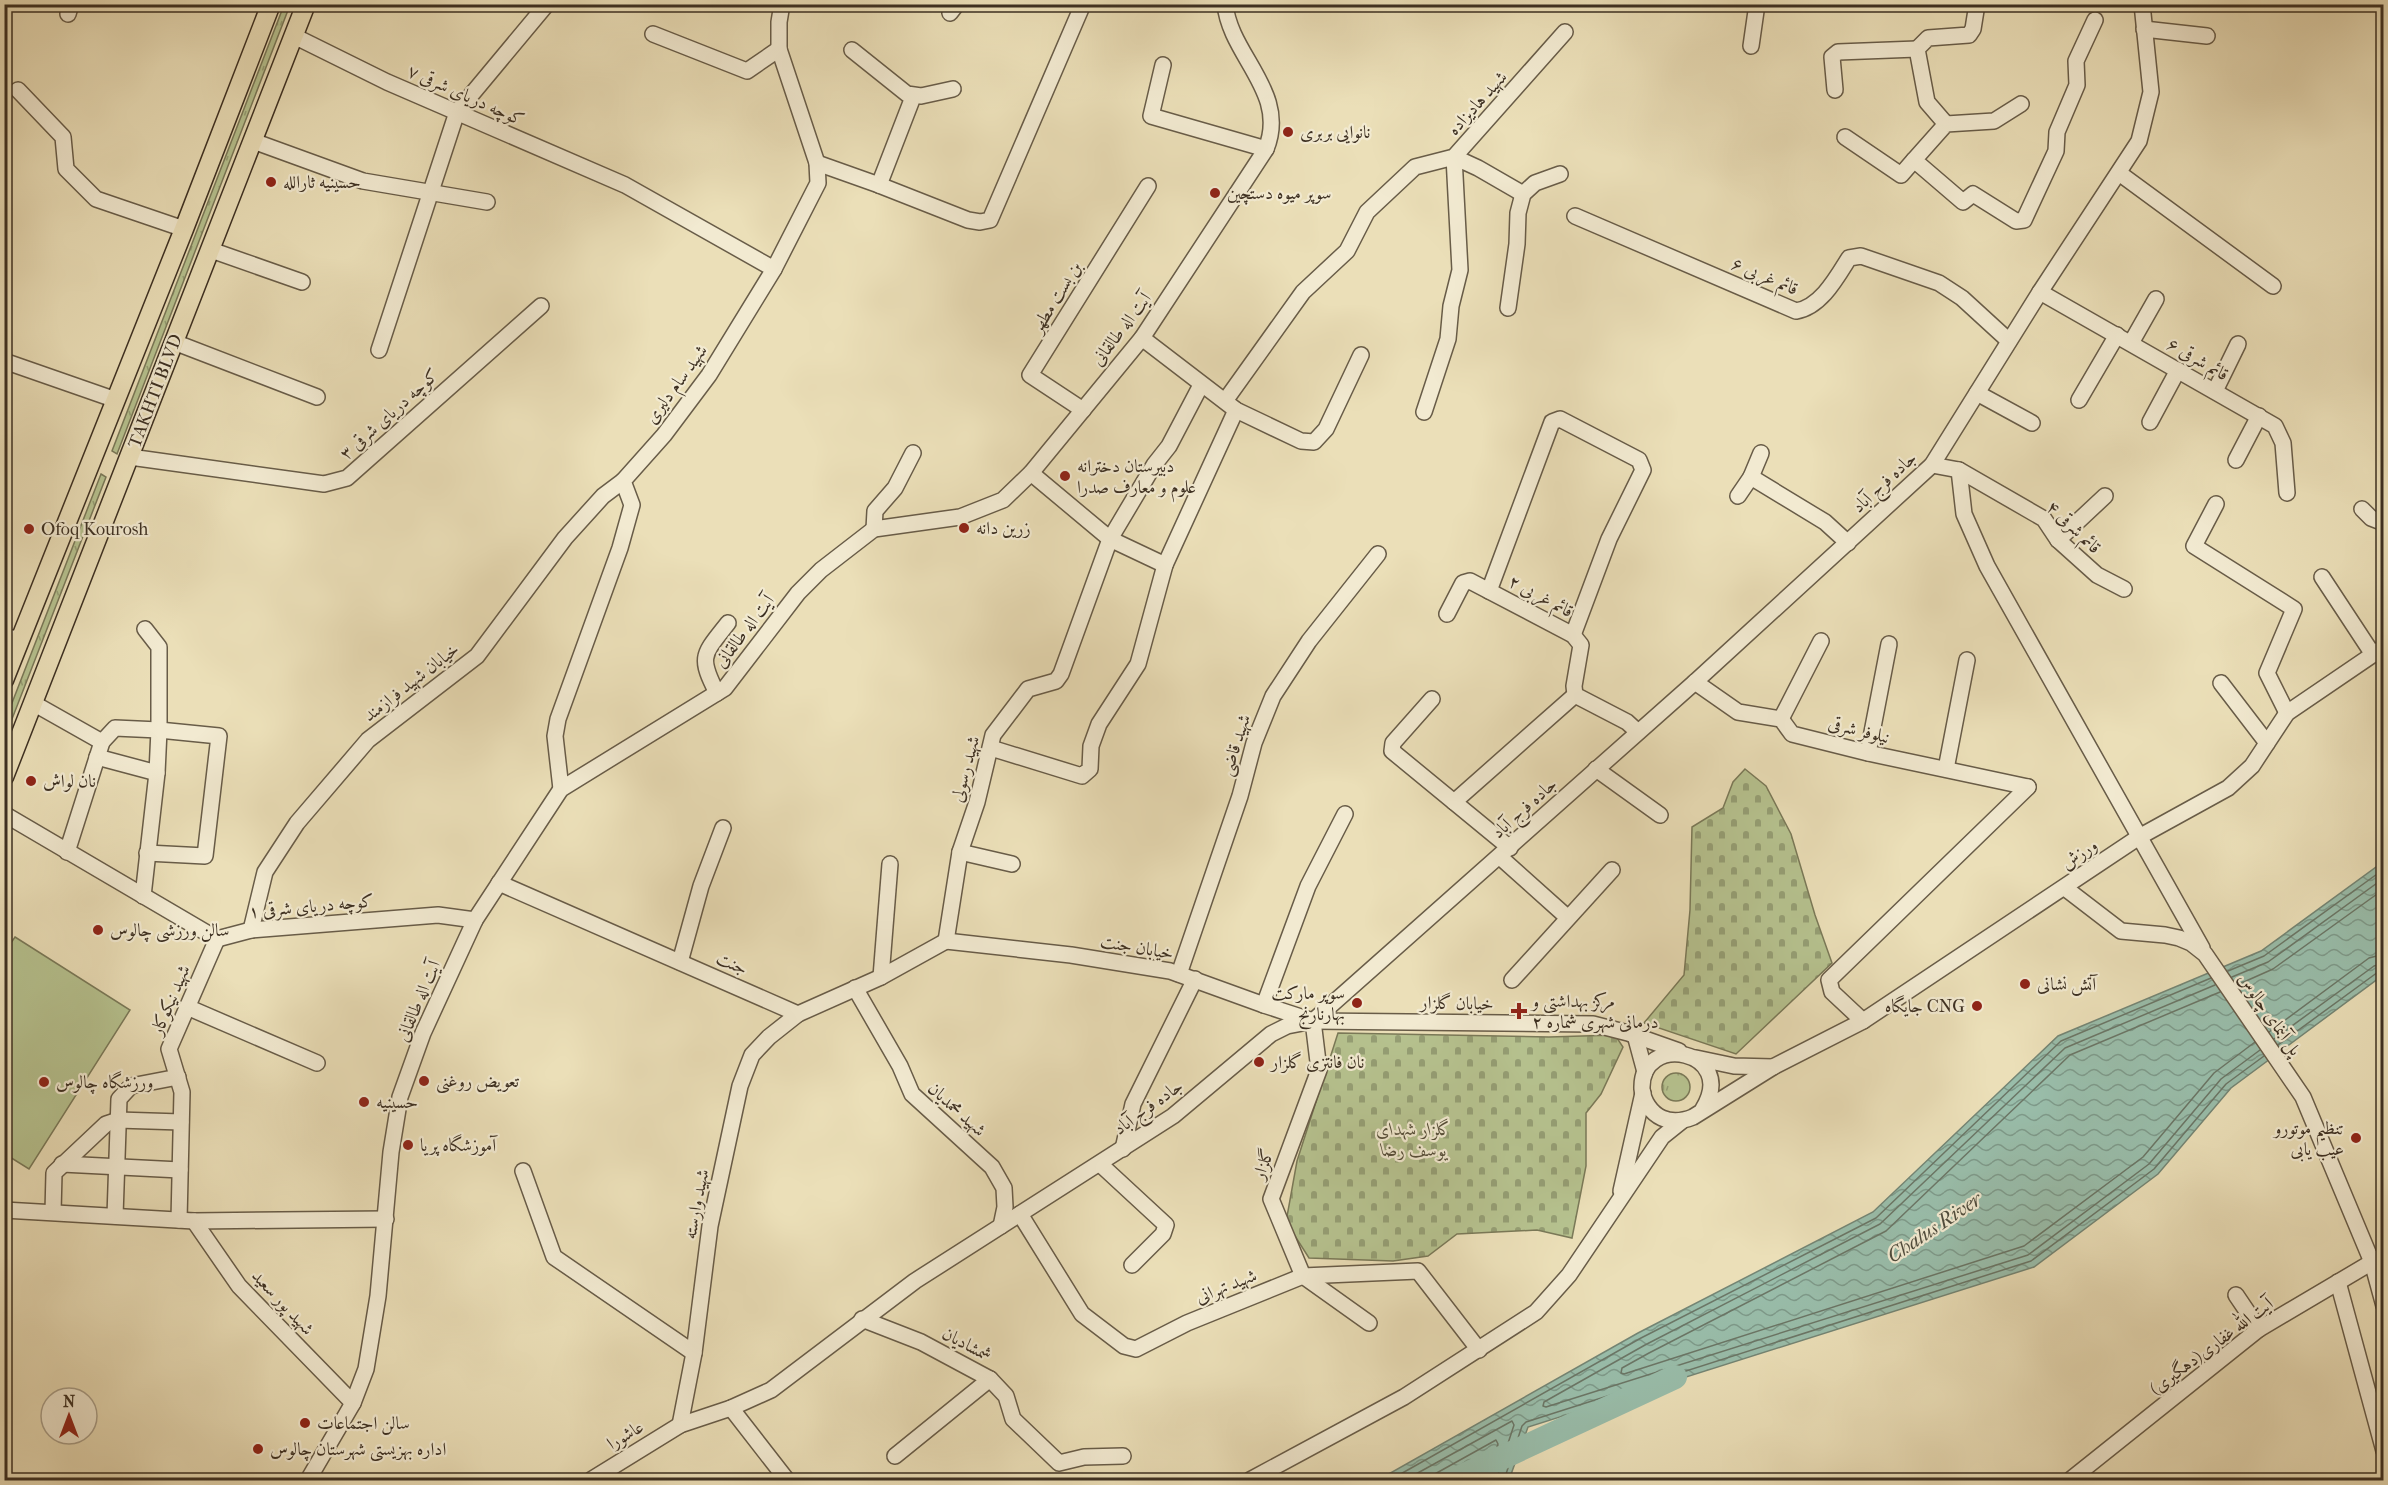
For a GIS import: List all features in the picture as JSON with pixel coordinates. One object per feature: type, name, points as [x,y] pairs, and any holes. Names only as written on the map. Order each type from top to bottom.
[{"type":"main road","name":"TAKHTI BLVD","points":[[4,680],[12,638],[93,460],[271,4]]},
{"type":"main road","name":"TAKHTI BLVD","points":[[4,777],[306,4]]},
{"type":"main road","points":[[93,460],[127,464]]},
{"type":"street","points":[[379,350],[456,112],[547,4]]},
{"type":"street","name":"شهید سام دلیری","points":[[623,481],[664,435],[709,375],[774,269],[818,183],[816,163],[779,48],[782,4]]},
{"type":"street","points":[[816,163],[968,220],[980,222],[990,220],[1083,4]]},
{"type":"street","name":"آیت اله طالقانی","points":[[308,1480],[353,1403],[366,1369],[378,1296],[391,1152],[400,1097],[423,1033],[475,920],[561,789],[725,688],[798,593],[821,570],[874,529],[960,516],[1003,500],[1031,473],[1142,338],[1266,149],[1272,135],[1272,120],[1263,86],[1227,19],[1225,4]]},
{"type":"street","points":[[1751,46],[1757,4]]},
{"type":"street","points":[[1835,90],[1832,57],[1838,52],[1917,48],[1928,38],[1969,35],[1973,29],[1977,4]]},
{"type":"street","name":"جاده فرج آباد","points":[[680,1425],[731,1408],[771,1390],[915,1281],[1173,1116],[1271,1034],[1287,1026],[1313,1020],[1505,853],[1932,465],[2040,292],[2139,141],[2151,92],[2142,4]]},
{"type":"street","points":[[1914,160],[1963,202],[1973,194],[2016,222],[2024,220],[2056,151],[2057,132],[2077,85],[2076,61],[2095,20]]},
{"type":"street","points":[[2144,29],[2207,36]]},
{"type":"street","name":"شهید هادیزاده","points":[[991,748],[1082,776],[1090,770],[1091,746],[1099,724],[1138,664],[1165,565],[1230,406],[1303,292],[1347,251],[1367,212],[1415,167],[1454,158],[1565,32]]},
{"type":"street","points":[[653,34],[747,71],[779,48]]},
{"type":"street","name":"کوچه دریای شرقی ۷","points":[[294,36],[456,112],[625,185],[774,269]]},
{"type":"street","points":[[1917,48],[1927,102],[1946,124]]},
{"type":"street","points":[[852,50],[913,97],[953,89]]},
{"type":"street","points":[[1163,65],[1151,116],[1266,149]]},
{"type":"street","points":[[18,90],[63,137],[66,169],[96,199],[184,229]]},
{"type":"street","points":[[879,185],[913,97]]},
{"type":"street","points":[[1845,137],[1901,175],[1946,124],[1994,121],[2021,104]]},
{"type":"street","points":[[253,141],[363,181],[487,202]]},
{"type":"street","points":[[1424,412],[1448,339],[1451,306],[1460,270],[1454,158],[1478,168],[1523,194]]},
{"type":"street","points":[[2119,173],[2273,286]]},
{"type":"street","points":[[1508,308],[1517,244],[1518,213],[1523,194],[1535,183],[1560,174]]},
{"type":"street","name":"بن بست مطهر","points":[[1083,410],[1030,375],[1148,186]]},
{"type":"street","name":"قائم غربی ۶","points":[[1575,216],[1796,311],[1806,309],[1833,284],[1849,258],[1861,256],[1939,283],[1962,298],[2009,341]]},
{"type":"street","points":[[211,250],[302,282]]},
{"type":"street","name":"قائم شرقی ۶","points":[[2040,292],[2275,426],[2283,443],[2287,493]]},
{"type":"street","points":[[2131,343],[2156,299]]},
{"type":"street","name":"کوچه دریای شرقی ۳","points":[[127,464],[324,484],[346,478],[541,306]]},
{"type":"street","points":[[2079,400],[2117,335]]},
{"type":"street","points":[[1142,338],[1230,406],[1301,441],[1314,442],[1326,429],[1360,355]]},
{"type":"street","points":[[174,342],[317,397]]},
{"type":"street","points":[[2215,392],[2238,344]]},
{"type":"street","points":[[4,361],[116,400]]},
{"type":"street","points":[[2150,422],[2178,370]]},
{"type":"street","name":"شهید رسولی","points":[[946,941],[960,852],[977,802],[993,735],[1028,689],[1056,681],[1061,674],[1110,539],[1154,465],[1169,446],[1201,384]]},
{"type":"street","points":[[1977,393],[2032,423]]},
{"type":"street","points":[[2236,460],[2259,416]]},
{"type":"street","points":[[1489,591],[1552,422],[1560,419],[1639,460],[1643,470],[1609,539],[1573,635]]},
{"type":"street","points":[[874,529],[875,511],[895,488],[913,453]]},
{"type":"street","points":[[1738,496],[1751,477],[1761,453]]},
{"type":"street","name":"قائم شرقی ۴","points":[[1932,465],[1959,470],[2044,519],[2058,540],[2097,575],[2124,589]]},
{"type":"street","name":"پل آبنمای چالوس","points":[[1959,470],[1964,514],[1988,566],[2206,955],[2303,1097],[2378,1258],[2384,1306]]},
{"type":"street","points":[[1031,473],[1110,539],[1165,565]]},
{"type":"street","points":[[1751,477],[1825,522],[1848,543]]},
{"type":"street","points":[[561,789],[555,736],[558,719],[620,548],[632,505],[623,481]]},
{"type":"street","name":"خیابان شهید فرازمند","points":[[252,930],[265,872],[297,823],[368,740],[477,656],[565,538],[603,496],[623,481]]},
{"type":"street","points":[[2058,540],[2105,496]]},
{"type":"street","points":[[2216,504],[2194,546],[2294,609],[2267,673],[2287,712]]},
{"type":"street","points":[[2361,509],[2371,518],[2384,523]]},
{"type":"street","name":"شهید قاضی","points":[[1179,974],[1240,796],[1254,743],[1273,696],[1309,641],[1378,554]]},
{"type":"street","points":[[2322,577],[2378,650]]},
{"type":"street","name":"قائم غربی ۲","points":[[1447,614],[1463,582],[1470,581],[1573,635],[1581,645],[1574,686],[1575,695]]},
{"type":"street","points":[[717,693],[704,668],[706,650],[728,624]]},
{"type":"street","points":[[143,896],[157,773],[159,730],[159,647],[145,629]]},
{"type":"street","points":[[1781,719],[1821,641]]},
{"type":"street","points":[[1868,753],[1888,644]]},
{"type":"street","name":"ورزش","points":[[1703,1109],[1773,1067],[1863,1021],[2139,837],[2228,788],[2252,766],[2287,712],[2378,650]]},
{"type":"street","points":[[1946,769],[1967,660]]},
{"type":"street","name":"نیلوفر شرقی","points":[[1695,682],[1738,712],[1781,719],[1792,734],[1868,753],[2028,787],[1829,980],[1832,992],[1863,1021]]},
{"type":"street","points":[[2221,683],[2267,742]]},
{"type":"street","points":[[1454,802],[1575,695],[1627,722],[1638,732]]},
{"type":"street","points":[[1432,699],[1393,743],[1392,751],[1454,802],[1567,917]]},
{"type":"street","points":[[33,703],[102,742]]},
{"type":"street","points":[[67,852],[102,742],[115,728],[219,736],[206,856],[147,853]]},
{"type":"street","points":[[97,757],[157,773]]},
{"type":"street","points":[[1596,769],[1660,815]]},
{"type":"street","points":[[4,814],[217,939]]},
{"type":"street","points":[[1264,1005],[1308,885],[1345,814]]},
{"type":"street","points":[[680,962],[701,886],[723,828]]},
{"type":"street","points":[[960,852],[1012,864]]},
{"type":"street","points":[[881,976],[890,864]]},
{"type":"street","points":[[1512,980],[1612,870]]},
{"type":"street","name":"جنت","points":[[499,883],[798,1014]]},
{"type":"street","points":[[2065,888],[2121,932],[2179,938],[2191,943],[2206,955]]},
{"type":"street","name":"کوچه دریای شرقی ۱","points":[[217,939],[252,930],[438,915],[475,920]]},
{"type":"street","name":"شهید نیکوکار","points":[[187,1221],[180,1170],[182,1092],[170,1048],[217,939]]},
{"type":"street","points":[[798,1014],[881,976],[946,941]]},
{"type":"street","name":"خیابان جنت","points":[[946,941],[1071,955],[1179,974],[1313,1020]]},
{"type":"street","points":[[1123,1149],[1133,1104],[1195,979]]},
{"type":"street","name":"شهید محمدیان","points":[[855,988],[900,1066],[912,1094],[992,1167],[1004,1188],[1005,1207],[1001,1226]]},
{"type":"street","points":[[187,1007],[317,1063]]},
{"type":"street","name":"شهید وارسته","points":[[680,1425],[694,1353],[710,1226],[740,1086],[752,1055],[769,1037],[798,1014]]},
{"type":"street","name":"خیابان گلزار","points":[[1313,1020],[1593,1024],[1635,1035],[1690,1056],[1734,1066],[1773,1067]]},
{"type":"street","name":"گلزار","points":[[1303,1276],[1271,1199],[1319,1070],[1313,1020]]},
{"type":"street","points":[[1619,1200],[1645,1072],[1635,1035]]},
{"type":"street","points":[[1250,1480],[1404,1397],[1536,1312],[1569,1275],[1662,1137],[1682,1121],[1694,1117],[1709,1099],[1711,1088],[1709,1076],[1704,1066],[1690,1056],[1673,1053],[1661,1056],[1645,1072]]},
{"type":"street","points":[[115,1216],[119,1099],[131,1086],[178,1077]]},
{"type":"street","points":[[1642,1093],[1653,1112],[1662,1118],[1682,1121]]},
{"type":"street","points":[[52,1212],[54,1173],[106,1124],[118,1120],[181,1122]]},
{"type":"street","points":[[62,1164],[180,1170]]},
{"type":"street","points":[[1100,1164],[1166,1225],[1163,1234],[1132,1265]]},
{"type":"street","points":[[523,1171],[554,1257],[694,1353]]},
{"type":"street","points":[[4,1209],[187,1221],[386,1219]]},
{"type":"street","name":"شهید تهرانی","points":[[1020,1214],[1082,1314],[1124,1346],[1136,1348],[1187,1323],[1303,1276],[1418,1271],[1479,1350]]},
{"type":"street","name":"شهید پور سعید","points":[[187,1221],[239,1286],[353,1403]]},
{"type":"street","name":"آیت الله غفاری(دهگیری)","points":[[2070,1480],[2259,1329],[2378,1258]]},
{"type":"street","points":[[1303,1276],[1369,1323]]},
{"type":"street","points":[[2338,1282],[2384,1451]]},
{"type":"street","points":[[2236,1296],[2259,1329]]},
{"type":"street","name":"شمشادیان","points":[[862,1319],[921,1342],[990,1379],[1006,1396],[1012,1419],[1059,1463],[1084,1457],[1123,1456]]},
{"type":"street","points":[[895,1456],[990,1379]]},
{"type":"street","points":[[731,1408],[787,1480]]},
{"type":"street","name":"عاشورا","points":[[591,1480],[680,1425]]},
{"type":"green space","points":[[284,5],[290,5],[117,454],[112,451]]},
{"type":"green space","points":[[101,474],[106,477],[5,737],[5,721]]},
{"type":"green space","points":[[1745,769],[1766,786],[1791,834],[1832,963],[1736,1054],[1644,1023],[1684,975],[1690,910],[1692,827],[1723,808],[1733,782]]},
{"type":"green space","name":"ورزشگاه چالوس","points":[[15,937],[130,1010],[29,1169],[5,1154],[4,953]]},
{"type":"green space","name":"گلزار شهدای یوسف رضا","points":[[1338,1033],[1549,1037],[1615,1035],[1623,1047],[1601,1094],[1586,1113],[1586,1166],[1572,1238],[1537,1230],[1457,1234],[1428,1256],[1393,1261],[1309,1258],[1286,1222],[1297,1161]]},
{"type":"green space","points":[[1676,1073],[1686,1077],[1690,1087],[1686,1097],[1676,1101],[1666,1097],[1662,1087],[1666,1077]]},
{"type":"water","points":[[2383,862],[2383,975],[2231,1088],[2158,1174],[2034,1267],[1528,1427],[1509,1480],[1378,1480],[1638,1333],[1873,1212],[2058,1036],[2261,951]]},
{"type":"waterway","name":"Chalus River","points":[[1454,1480],[1675,1377]]},
{"type":"place","name":"نانوایی بربری","points":[[1288,132]]},
{"type":"place","name":"حسینیه ثارالله","points":[[271,182]]},
{"type":"place","name":"سوپر میوه دستچین","points":[[1215,193]]},
{"type":"place","name":"دبیرستان دخترانه علوم و معارف صدرا","points":[[1065,476]]},
{"type":"place","name":"زرین دانه","points":[[964,528]]},
{"type":"place","name":"Ofoq Kourosh","points":[[29,529]]},
{"type":"place","name":"نان لواش","points":[[31,781]]},
{"type":"place","name":"سالن ورزشی چالوس","points":[[98,930]]},
{"type":"place","name":"آتش نشانی","points":[[2025,984]]},
{"type":"place","name":"سوپر مارکت بهارنارنج","points":[[1357,1003]]},
{"type":"place","name":"جایگاه CNG","points":[[1977,1006]]},
{"type":"place","name":"مرکز بهداشتی و درمانی شهری شماره ۲","points":[[1519,1011]]},
{"type":"place","name":"نان فانتزی گلزار","points":[[1259,1062]]},
{"type":"place","name":"تعویض روغنی","points":[[424,1081]]},
{"type":"place","name":"ورزشگاه چالوس","points":[[44,1082]]},
{"type":"place","name":"حسینیه","points":[[364,1102]]},
{"type":"place","name":"تنظیم موتورو عیب یابی","points":[[2356,1138]]},
{"type":"place","name":"آموزشگاه پریا","points":[[408,1145]]},
{"type":"place","name":"سالن اجتماعات","points":[[305,1423]]},
{"type":"place","name":"اداره بهزیستی شهرستان چالوس","points":[[258,1449]]}]
